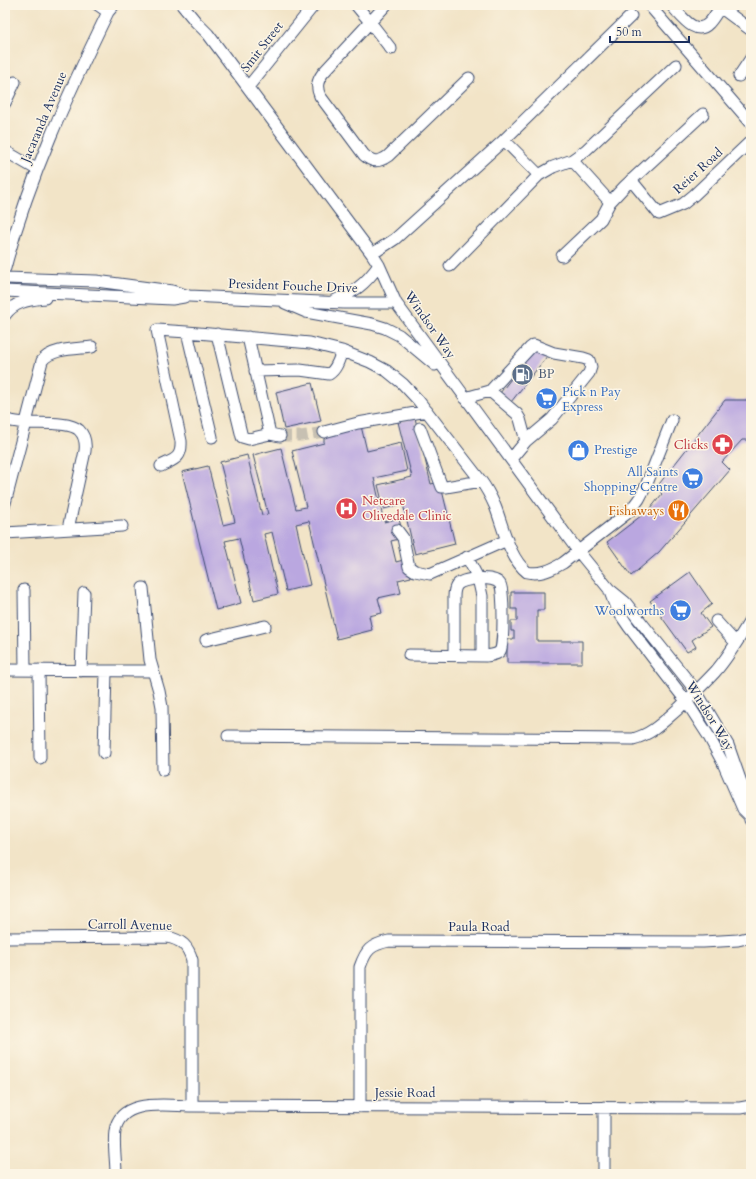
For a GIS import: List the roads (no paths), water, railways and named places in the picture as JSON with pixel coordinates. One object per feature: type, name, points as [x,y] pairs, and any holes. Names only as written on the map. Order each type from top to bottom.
[{"type":"street","points":[[98,5],[111,9]]},
{"type":"street","name":"Windsor Way","points":[[182,5],[208,34],[372,254],[379,265],[396,303],[578,551],[608,589],[625,602],[696,691],[728,745],[749,805],[750,818]]},
{"type":"street","name":"Windsor Way","points":[[191,5],[201,18],[208,34]]},
{"type":"street","name":"Smit Street","points":[[248,87],[314,5]]},
{"type":"street","points":[[356,5],[391,49]]},
{"type":"street","points":[[386,5],[323,73],[317,86],[320,96],[364,155],[373,161],[378,161],[388,156],[469,78]]},
{"type":"street","points":[[649,5],[751,123]]},
{"type":"street","points":[[671,5],[688,24],[694,27],[705,27],[721,6],[751,30]]},
{"type":"street","name":"Jacaranda Avenue","points":[[5,268],[36,169],[74,82],[111,9]]},
{"type":"street","points":[[372,254],[395,240],[504,140],[631,16]]},
{"type":"street","points":[[739,76],[751,58]]},
{"type":"street","points":[[450,266],[539,175],[553,167],[572,160],[586,150],[676,65]]},
{"type":"street","points":[[5,103],[15,82]]},
{"type":"street","points":[[562,256],[601,219],[610,202],[631,180],[703,114]]},
{"type":"street","points":[[504,140],[539,175]]},
{"type":"street","name":"Reier Road","points":[[631,180],[659,214],[683,204],[694,196],[751,141]]},
{"type":"street","points":[[5,151],[36,169]]},
{"type":"street","points":[[572,160],[610,202]]},
{"type":"street","points":[[330,303],[362,286],[379,265]]},
{"type":"street","name":"President Fouche Drive","points":[[5,278],[96,281],[172,291],[189,296]]},
{"type":"street","name":"President Fouche Drive","points":[[5,291],[172,299],[189,296],[330,303],[396,303]]},
{"type":"street","points":[[5,315],[12,306],[25,301],[74,294]]},
{"type":"street","points":[[280,300],[306,312],[372,324],[385,328],[399,335],[449,377]]},
{"type":"street","points":[[161,466],[173,460],[179,455],[182,449],[157,330],[310,343],[342,351],[370,362],[387,372],[403,384],[427,411],[482,481],[494,506],[506,540],[522,568],[526,572],[534,574],[555,567],[630,511],[646,486],[672,420]]},
{"type":"street","points":[[187,332],[212,437]]},
{"type":"street","points":[[217,334],[242,436],[249,439],[275,435],[255,371],[248,338]]},
{"type":"street","points":[[465,398],[490,391],[530,348],[534,346],[554,353],[589,360],[591,363],[591,369],[552,420],[526,441],[510,459]]},
{"type":"street","points":[[5,503],[40,367],[45,356],[56,351],[92,347]]},
{"type":"street","points":[[255,371],[300,370],[329,374],[333,372],[336,367],[342,351]]},
{"type":"street","points":[[490,391],[520,418],[526,441]]},
{"type":"street","points":[[324,432],[358,423],[427,411]]},
{"type":"street","points":[[5,420],[70,426],[80,431],[85,440],[85,450],[68,529]]},
{"type":"street","points":[[420,428],[442,487],[482,481]]},
{"type":"street","points":[[5,533],[122,526]]},
{"type":"street","points":[[397,530],[403,538],[409,567],[415,571],[430,574],[506,540]]},
{"type":"street","points":[[467,557],[478,578],[482,596],[482,656]]},
{"type":"street","points":[[409,655],[482,656],[497,653],[502,646],[502,590],[501,584],[497,581],[478,578],[457,585],[454,590],[454,655]]},
{"type":"street","points":[[143,588],[148,647],[152,671],[159,691],[162,707],[163,770]]},
{"type":"street","name":"Windsor Way","points":[[608,589],[616,608],[686,701],[717,750],[742,809],[750,818]]},
{"type":"street","points":[[24,590],[25,670]]},
{"type":"street","points":[[81,671],[84,593]]},
{"type":"street","points":[[228,736],[632,739],[644,736],[653,731],[715,672],[751,619]]},
{"type":"street","points":[[716,621],[736,643]]},
{"type":"street","points":[[206,640],[265,626]]},
{"type":"street","points":[[5,670],[152,671]]},
{"type":"street","points":[[40,670],[40,758]]},
{"type":"street","points":[[104,753],[106,671]]},
{"type":"street","name":"Carroll Avenue","points":[[5,938],[167,937],[176,939],[185,944],[190,951],[192,960],[192,1106]]},
{"type":"street","name":"Paula Road","points":[[360,1107],[360,967],[368,949],[378,944],[389,941],[703,942],[738,940],[751,937]]},
{"type":"street","name":"Jessie Road","points":[[116,1174],[115,1130],[118,1120],[126,1112],[137,1106],[604,1106],[740,1108],[751,1106]]},
{"type":"street","points":[[604,1106],[604,1174]]},
{"type":"tunnel","points":[[280,436],[301,436],[324,432]]},
{"type":"place","name":"BP","points":[[523,374]]},
{"type":"place","name":"Pick n Pay Express","points":[[546,399]]},
{"type":"place","name":"Clicks","points":[[723,445]]},
{"type":"place","name":"Prestige","points":[[579,450]]},
{"type":"place","name":"All Saints Shopping Centre","points":[[693,479]]},
{"type":"place","name":"Netcare Olivedale Clinic","points":[[347,508]]},
{"type":"place","name":"Fishaways","points":[[679,511]]},
{"type":"place","name":"Woolworths","points":[[680,611]]}]
